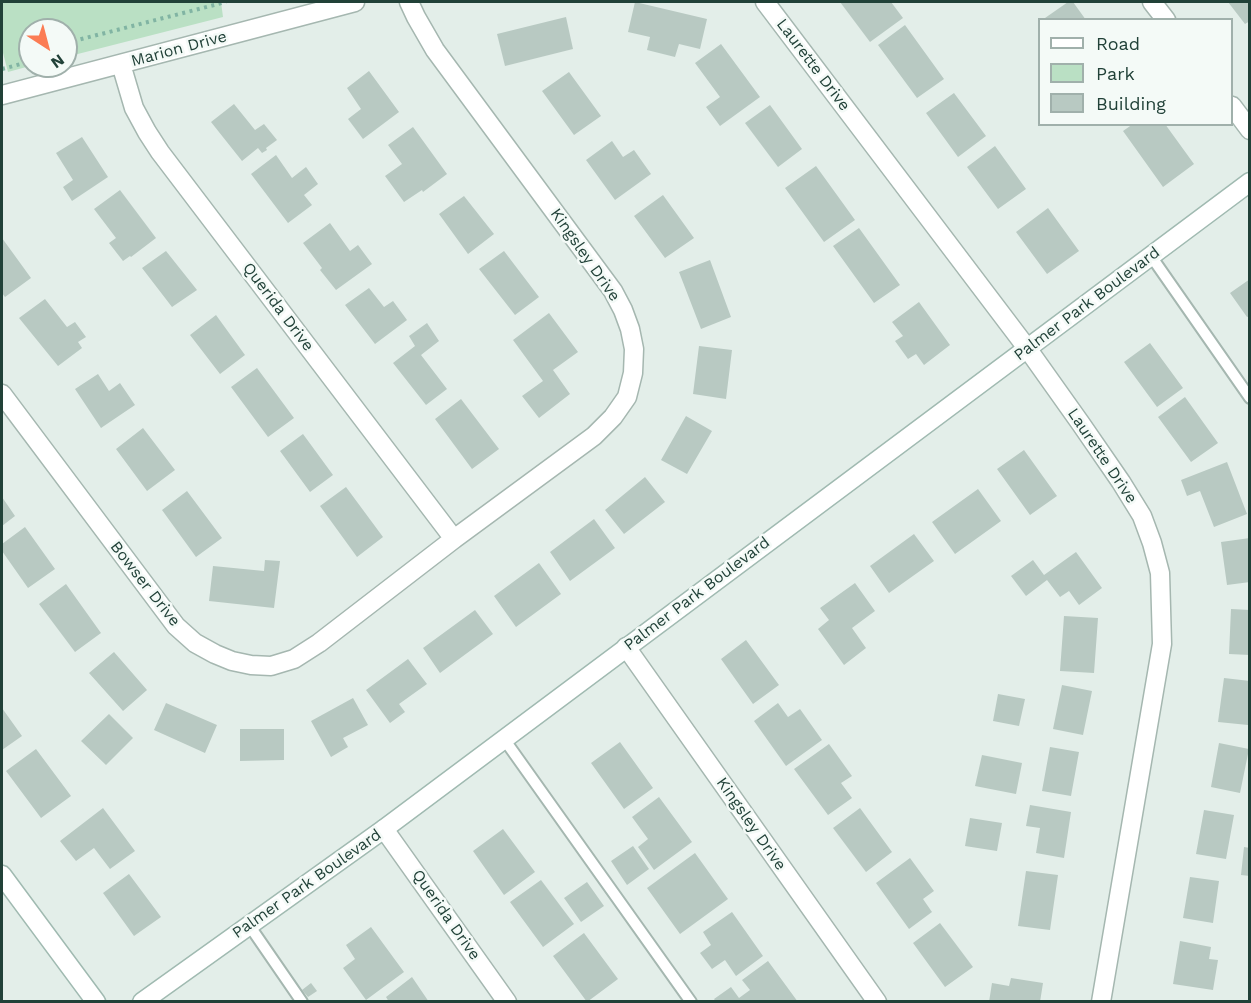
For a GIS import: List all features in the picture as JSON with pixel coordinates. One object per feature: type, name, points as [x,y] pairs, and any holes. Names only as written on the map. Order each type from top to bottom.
[{"type":"street","name":"Marion Drive","points":[[2,95],[355,2]]},
{"type":"street","name":"Kingsley Drive","points":[[409,2],[435,50],[613,291],[630,329],[634,349],[633,373],[627,397],[612,417],[594,436],[454,539]]},
{"type":"street","name":"Laurette Drive","points":[[765,2],[1027,348],[1121,482],[1142,516],[1152,543],[1160,573],[1162,644],[1101,1002]]},
{"type":"street","points":[[1152,2],[1164,18]]},
{"type":"street","name":"Querida Drive","points":[[121,64],[134,108],[160,152],[454,539]]},
{"type":"street","points":[[1233,107],[1250,130]]},
{"type":"street","name":"Palmer Park Boulevard","points":[[142,1002],[384,829],[1250,182]]},
{"type":"street","name":"Bowser Drive","points":[[2,394],[176,626],[195,643],[232,661],[271,666],[294,659],[319,643],[454,539]]},
{"type":"street","name":"Kingsley Drive","points":[[626,647],[877,1002]]},
{"type":"street","name":"Querida Drive","points":[[384,829],[507,1002]]},
{"type":"street","points":[[2,875],[96,1002]]},
{"type":"lane","points":[[1151,256],[1250,398]]},
{"type":"lane","points":[[504,739],[691,1002]]},
{"type":"lane","points":[[249,925],[302,1002]]},
{"type":"path","points":[[78,40],[226,2]]},
{"type":"path","points":[[2,69],[18,65]]},
{"type":"green space","points":[[2,2],[221,2],[223,17],[78,54],[78,18],[18,18],[18,69],[8,72],[2,49]]},
{"type":"building","points":[[635,2],[707,19],[700,49],[679,44],[675,57],[647,50],[650,37],[628,32]]},
{"type":"building","points":[[840,2],[891,2],[903,18],[870,42]]},
{"type":"building","points":[[1068,2],[1073,2],[1085,18],[1045,18]]},
{"type":"building","points":[[1228,2],[1250,2],[1250,21],[1245,24]]},
{"type":"building","points":[[566,17],[573,49],[505,66],[497,34]]},
{"type":"building","points":[[905,25],[944,79],[917,98],[878,45]]},
{"type":"building","points":[[721,44],[760,97],[720,126],[706,107],[720,97],[695,63]]},
{"type":"building","points":[[369,71],[399,112],[363,139],[348,119],[361,109],[347,88]]},
{"type":"building","points":[[569,72],[601,116],[574,135],[542,91]]},
{"type":"building","points":[[954,93],[986,136],[958,157],[926,113]]},
{"type":"building","points":[[234,104],[255,130],[264,124],[277,140],[262,153],[258,148],[242,161],[211,122]]},
{"type":"building","points":[[770,105],[802,149],[778,167],[745,123]]},
{"type":"building","points":[[1130,126],[1166,126],[1194,164],[1163,187],[1123,131]]},
{"type":"building","points":[[413,127],[447,174],[423,192],[422,190],[404,202],[385,176],[402,164],[388,145]]},
{"type":"building","points":[[82,137],[108,177],[72,201],[63,187],[73,180],[56,153]]},
{"type":"building","points":[[612,141],[623,157],[634,150],[651,174],[615,200],[586,160]]},
{"type":"building","points":[[995,146],[1026,189],[998,209],[967,167]]},
{"type":"building","points":[[276,155],[292,178],[306,167],[318,184],[304,195],[312,205],[288,223],[251,174]]},
{"type":"building","points":[[816,166],[855,220],[824,242],[785,188]]},
{"type":"building","points":[[120,190],[156,238],[123,261],[109,243],[116,238],[94,209]]},
{"type":"building","points":[[663,195],[694,238],[665,258],[634,216]]},
{"type":"building","points":[[464,196],[494,234],[468,254],[439,214]]},
{"type":"building","points":[[1048,208],[1079,251],[1047,274],[1016,232]]},
{"type":"building","points":[[330,223],[350,251],[358,245],[372,264],[336,290],[303,243]]},
{"type":"building","points":[[859,228],[900,285],[874,303],[833,246]]},
{"type":"building","points":[[2,238],[31,278],[5,297],[2,293]]},
{"type":"building","points":[[166,251],[197,290],[172,307],[142,268]]},
{"type":"building","points":[[504,251],[539,297],[515,315],[479,269]]},
{"type":"building","points":[[710,260],[731,317],[701,329],[679,272]]},
{"type":"building","points":[[1250,279],[1250,316],[1247,317],[1230,293]]},
{"type":"building","points":[[369,288],[384,307],[393,301],[407,320],[375,344],[345,305]]},
{"type":"building","points":[[45,299],[67,327],[75,322],[86,337],[78,342],[82,348],[58,366],[19,318]]},
{"type":"building","points":[[919,302],[950,345],[924,365],[916,354],[908,359],[895,341],[903,336],[892,322]]},
{"type":"building","points":[[549,313],[578,352],[553,370],[570,394],[539,418],[522,396],[543,381],[513,340]]},
{"type":"building","points":[[216,315],[245,355],[220,374],[190,335]]},
{"type":"building","points":[[427,323],[439,341],[421,355],[447,389],[426,405],[393,363],[415,346],[409,336]]},
{"type":"building","points":[[1150,343],[1183,388],[1157,407],[1124,362]]},
{"type":"building","points":[[699,346],[732,350],[726,399],[693,394]]},
{"type":"building","points":[[257,368],[294,418],[268,437],[231,387]]},
{"type":"building","points":[[98,374],[109,391],[120,383],[135,405],[101,428],[75,389]]},
{"type":"building","points":[[1185,397],[1218,443],[1191,462],[1158,417]]},
{"type":"building","points":[[461,399],[499,449],[472,469],[435,419]]},
{"type":"building","points":[[686,416],[712,431],[687,474],[661,460]]},
{"type":"building","points":[[143,428],[175,470],[147,491],[116,449]]},
{"type":"building","points":[[303,434],[333,475],[310,492],[280,451]]},
{"type":"building","points":[[1024,450],[1057,496],[1030,515],[997,469]]},
{"type":"building","points":[[1227,462],[1247,514],[1214,527],[1200,491],[1187,496],[1181,480]]},
{"type":"building","points":[[645,477],[665,502],[624,534],[605,510]]},
{"type":"building","points":[[346,487],[383,537],[357,557],[320,506]]},
{"type":"building","points":[[978,489],[1001,521],[955,554],[932,522]]},
{"type":"building","points":[[187,491],[222,538],[196,557],[162,510]]},
{"type":"building","points":[[2,497],[15,516],[2,526]]},
{"type":"building","points":[[594,519],[615,548],[570,581],[550,552]]},
{"type":"building","points":[[25,527],[55,569],[28,588],[2,551],[2,544]]},
{"type":"building","points":[[914,534],[934,561],[889,593],[870,566]]},
{"type":"building","points":[[1250,538],[1250,582],[1227,585],[1221,542]]},
{"type":"building","points":[[1076,552],[1102,588],[1079,605],[1069,591],[1060,597],[1047,580],[1026,596],[1011,576],[1033,560],[1044,575]]},
{"type":"building","points":[[265,560],[280,561],[274,608],[209,601],[213,566],[264,571]]},
{"type":"building","points":[[539,563],[561,594],[516,627],[494,596]]},
{"type":"building","points":[[855,583],[875,611],[852,628],[866,648],[844,665],[818,629],[829,620],[820,608]]},
{"type":"building","points":[[66,584],[101,633],[75,652],[39,604]]},
{"type":"building","points":[[1231,609],[1250,610],[1250,655],[1229,654]]},
{"type":"building","points":[[475,610],[493,634],[440,673],[423,648]]},
{"type":"building","points":[[1064,616],[1098,618],[1094,673],[1060,671]]},
{"type":"building","points":[[746,640],[779,685],[753,704],[721,659]]},
{"type":"building","points":[[114,652],[147,690],[123,711],[89,673]]},
{"type":"building","points":[[408,659],[427,684],[399,704],[405,712],[390,723],[366,690]]},
{"type":"building","points":[[1224,678],[1250,681],[1248,725],[1218,722]]},
{"type":"building","points":[[1062,685],[1092,691],[1083,735],[1053,729]]},
{"type":"building","points":[[998,694],[1025,699],[1019,726],[993,721]]},
{"type":"building","points":[[353,698],[368,725],[343,738],[348,747],[331,757],[311,721]]},
{"type":"building","points":[[166,703],[217,725],[205,753],[154,730]]},
{"type":"building","points":[[778,703],[788,717],[800,709],[822,740],[786,766],[754,721]]},
{"type":"building","points":[[2,708],[22,736],[2,750]]},
{"type":"building","points":[[109,714],[133,738],[106,765],[81,741]]},
{"type":"building","points":[[240,729],[284,729],[284,760],[240,761]]},
{"type":"building","points":[[620,742],[653,788],[624,809],[591,763]]},
{"type":"building","points":[[1219,743],[1249,749],[1240,793],[1211,787]]},
{"type":"building","points":[[829,744],[852,776],[841,783],[852,798],[828,815],[794,769]]},
{"type":"building","points":[[1050,747],[1079,752],[1071,796],[1042,791]]},
{"type":"building","points":[[36,749],[71,796],[41,818],[6,771]]},
{"type":"building","points":[[982,755],[1022,763],[1016,794],[975,786]]},
{"type":"building","points":[[659,797],[692,842],[654,870],[638,847],[648,839],[632,817]]},
{"type":"building","points":[[1030,805],[1071,812],[1064,858],[1036,853],[1040,828],[1026,826]]},
{"type":"building","points":[[103,808],[135,851],[110,869],[94,848],[76,861],[60,841]]},
{"type":"building","points":[[860,808],[892,852],[866,872],[833,828]]},
{"type":"building","points":[[1204,810],[1234,815],[1226,859],[1196,854]]},
{"type":"building","points":[[970,818],[1002,823],[997,851],[965,846]]},
{"type":"building","points":[[503,829],[535,872],[504,895],[473,851]]},
{"type":"building","points":[[633,846],[649,869],[627,885],[611,861]]},
{"type":"building","points":[[1244,847],[1250,848],[1250,876],[1241,875]]},
{"type":"building","points":[[695,853],[728,899],[680,934],[647,888]]},
{"type":"building","points":[[910,858],[934,891],[923,899],[932,912],[909,929],[876,883]]},
{"type":"building","points":[[1026,871],[1058,875],[1050,930],[1018,926]]},
{"type":"building","points":[[129,874],[161,917],[134,936],[103,893]]},
{"type":"building","points":[[1190,877],[1219,881],[1213,923],[1183,918]]},
{"type":"building","points":[[541,880],[574,924],[543,947],[510,902]]},
{"type":"building","points":[[587,882],[604,906],[581,922],[564,898]]},
{"type":"building","points":[[732,912],[763,956],[736,976],[725,960],[712,969],[700,953],[711,945],[703,932]]},
{"type":"building","points":[[940,923],[973,967],[945,987],[913,943]]},
{"type":"building","points":[[371,927],[404,972],[366,1000],[343,968],[355,959],[346,945]]},
{"type":"building","points":[[584,933],[618,979],[587,1002],[553,956]]},
{"type":"building","points":[[1180,941],[1211,947],[1209,959],[1218,960],[1213,990],[1173,984]]},
{"type":"building","points":[[768,961],[798,1002],[716,1002],[714,999],[731,987],[739,998],[750,990],[742,980]]},
{"type":"building","points":[[412,977],[429,1002],[389,1002],[386,997]]},
{"type":"building","points":[[1011,978],[1043,983],[1040,1002],[989,1002],[992,983],[1009,986]]},
{"type":"building","points":[[311,983],[317,991],[308,997],[302,990]]}]
